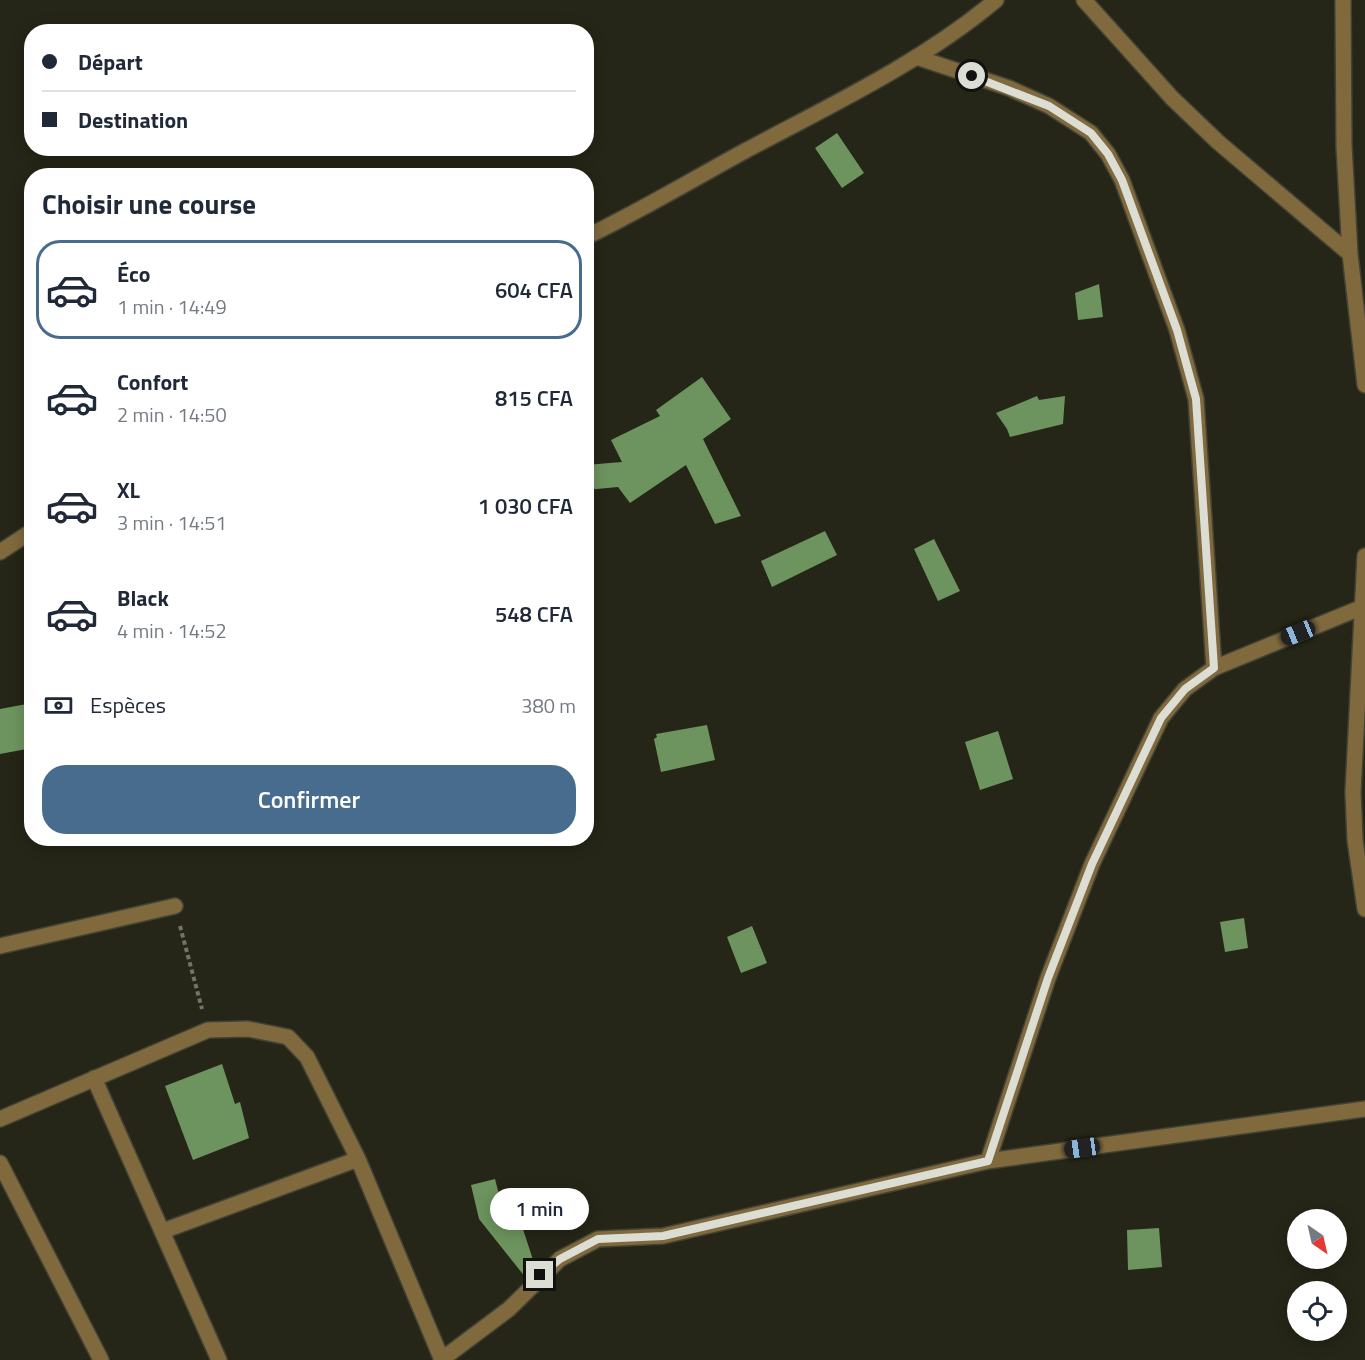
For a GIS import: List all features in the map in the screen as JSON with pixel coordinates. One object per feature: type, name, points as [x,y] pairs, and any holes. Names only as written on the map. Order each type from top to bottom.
[{"type":"street","points":[[594,233],[792,128],[916,57],[996,0]]},
{"type":"street","points":[[1084,0],[1172,98],[1350,254]]},
{"type":"street","points":[[1343,0],[1344,146],[1350,254],[1365,385]]},
{"type":"street","points":[[916,57],[1009,88],[1049,106],[1091,133],[1108,154],[1122,180],[1177,330],[1196,399],[1214,668]]},
{"type":"street","points":[[0,552],[24,536]]},
{"type":"street","points":[[1365,556],[1353,792],[1355,840],[1365,909]]},
{"type":"street","points":[[988,1161],[1048,978],[1092,864],[1161,718],[1185,689],[1214,668],[1363,607]]},
{"type":"street","points":[[0,946],[175,906]]},
{"type":"street","points":[[0,1119],[208,1030],[248,1029],[288,1036],[307,1057],[358,1159],[441,1360],[509,1309],[560,1259],[598,1239],[663,1236],[988,1161],[1365,1109]]},
{"type":"street","points":[[94,1078],[219,1360]]},
{"type":"street","points":[[163,1231],[358,1159]]},
{"type":"street","points":[[0,1163],[101,1360]]},
{"type":"path","points":[[175,906],[208,1030]]},
{"type":"building","points":[[837,133],[864,173],[842,188],[815,148]]},
{"type":"building","points":[[1099,284],[1103,317],[1078,320],[1075,293]]},
{"type":"building","points":[[702,377],[731,419],[703,439],[741,516],[715,524],[686,465],[630,503],[618,487],[594,489],[594,464],[622,462],[611,440],[660,416],[656,410]]},
{"type":"building","points":[[1037,396],[1039,400],[1065,396],[1063,424],[1010,437],[996,413]]},
{"type":"building","points":[[825,531],[837,555],[772,587],[761,561]]},
{"type":"building","points":[[934,539],[960,591],[938,601],[914,549]]},
{"type":"building","points":[[24,704],[24,750],[0,754],[0,709]]},
{"type":"building","points":[[707,725],[715,760],[661,772],[654,739],[657,737],[656,734]]},
{"type":"building","points":[[998,731],[1013,779],[980,790],[965,742]]},
{"type":"building","points":[[1244,918],[1248,948],[1225,952],[1220,922]]},
{"type":"building","points":[[752,926],[767,963],[741,973],[727,937]]},
{"type":"building","points":[[222,1064],[235,1104],[240,1102],[249,1138],[193,1160],[165,1086]]},
{"type":"building","points":[[495,1179],[508,1229],[520,1220],[536,1269],[526,1278],[479,1219],[471,1185]]},
{"type":"building","points":[[1159,1228],[1162,1267],[1128,1270],[1127,1230]]},
{"type":"route","points":[[540,1275],[560,1259],[598,1239],[663,1236],[988,1161],[1048,978],[1092,864],[1161,718],[1185,689],[1214,668],[1196,399],[1177,330],[1122,180],[1108,154],[1091,133],[1049,106],[1009,88],[972,76]]}]
